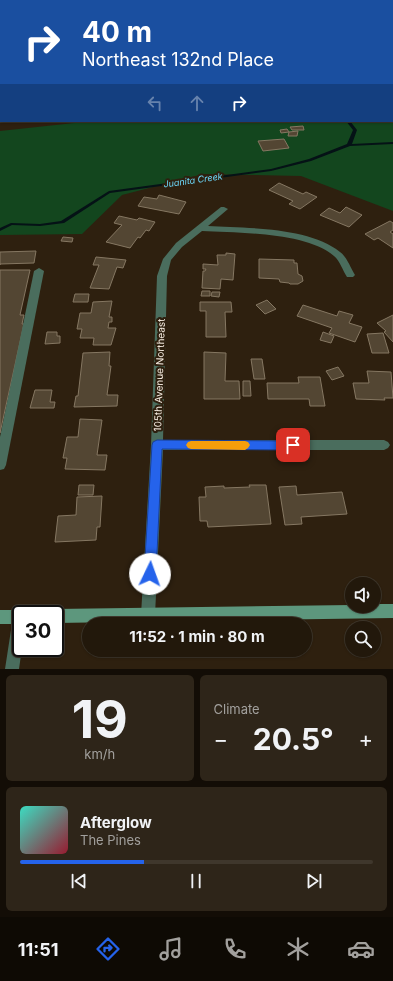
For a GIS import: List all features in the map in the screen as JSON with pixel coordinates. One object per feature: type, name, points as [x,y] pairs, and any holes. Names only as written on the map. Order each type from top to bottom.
[{"type":"main road","points":[[64,616],[393,610]]},
{"type":"main road","points":[[0,617],[12,617]]},
{"type":"street","name":"105th Avenue Northeast","points":[[148,615],[157,445],[162,276],[167,259],[179,246],[224,209]]},
{"type":"street","points":[[200,228],[300,236],[322,244],[338,255],[350,275]]},
{"type":"street","points":[[0,465],[39,271]]},
{"type":"street","points":[[157,445],[384,445]]},
{"type":"street","points":[[12,669],[14,657]]},
{"type":"green space","points":[[84,122],[393,122],[393,211],[301,176],[203,174],[122,195],[82,234],[0,235],[0,131]]},
{"type":"building","points":[[303,126],[304,130],[292,130],[290,127]]},
{"type":"building","points":[[287,129],[289,132],[281,133],[280,130]]},
{"type":"building","points":[[298,131],[297,136],[288,136],[289,132]]},
{"type":"building","points":[[284,139],[289,148],[263,151],[258,141]]},
{"type":"building","points":[[279,183],[303,194],[306,192],[317,197],[300,209],[289,204],[293,201],[269,190]]},
{"type":"building","points":[[159,195],[186,202],[179,214],[138,206],[144,197],[157,199]]},
{"type":"building","points":[[346,207],[362,215],[349,227],[320,215],[329,208],[340,213]]},
{"type":"building","points":[[119,216],[137,220],[139,218],[155,222],[149,231],[146,230],[140,238],[138,237],[130,248],[106,242],[122,225],[114,223]]},
{"type":"building","points":[[390,221],[393,223],[393,230],[390,232],[393,234],[393,248],[378,238],[374,240],[365,234]]},
{"type":"building","points":[[63,237],[73,238],[72,242],[61,241]]},
{"type":"building","points":[[36,251],[34,263],[0,264],[0,252]]},
{"type":"building","points":[[226,253],[235,254],[233,280],[221,279],[220,289],[202,288],[203,271],[206,269],[203,269],[203,264],[218,265],[217,255],[226,255]]},
{"type":"building","points":[[96,257],[126,260],[123,268],[117,267],[109,289],[90,288],[99,265],[93,265]]},
{"type":"building","points":[[259,259],[294,260],[294,263],[297,263],[298,274],[302,276],[303,281],[298,284],[290,284],[280,282],[279,279],[259,278]]},
{"type":"building","points":[[0,270],[30,270],[20,315],[24,315],[22,324],[24,324],[0,433]]},
{"type":"building","points":[[202,291],[210,291],[210,296],[201,296]]},
{"type":"building","points":[[212,292],[220,292],[219,297],[211,296]]},
{"type":"building","points":[[75,294],[89,294],[88,302],[73,302]]},
{"type":"building","points":[[267,300],[276,309],[265,314],[256,305]]},
{"type":"building","points":[[112,301],[109,317],[112,317],[112,322],[109,322],[108,328],[116,328],[111,345],[93,345],[94,338],[80,338],[82,329],[77,329],[80,313],[91,313],[93,302]]},
{"type":"building","points":[[200,302],[231,302],[232,312],[225,312],[226,337],[206,337],[206,311],[200,311]]},
{"type":"building","points":[[303,305],[337,316],[339,311],[353,315],[349,323],[362,327],[355,342],[329,333],[332,328],[297,316]]},
{"type":"building","points":[[393,315],[393,342],[384,332],[386,331],[377,323]]},
{"type":"building","points":[[47,332],[57,332],[57,336],[60,336],[60,343],[45,344]]},
{"type":"building","points":[[323,332],[334,336],[331,343],[320,340]]},
{"type":"building","points":[[383,333],[389,353],[372,353],[367,334]]},
{"type":"building","points":[[110,352],[109,366],[111,366],[107,395],[118,395],[117,406],[74,407],[76,396],[78,396],[83,353]]},
{"type":"building","points":[[204,352],[226,353],[225,381],[239,381],[240,399],[204,399]]},
{"type":"building","points":[[251,359],[262,359],[265,379],[254,379]]},
{"type":"building","points":[[338,367],[344,376],[332,380],[326,371]]},
{"type":"building","points":[[367,371],[391,372],[393,398],[384,398],[385,400],[356,399],[353,383],[369,383]]},
{"type":"building","points":[[298,377],[320,377],[325,406],[310,406],[309,399],[268,399],[267,383],[299,383]]},
{"type":"building","points":[[243,381],[250,381],[251,396],[243,396]]},
{"type":"building","points":[[35,390],[52,390],[50,402],[55,402],[54,408],[30,408]]},
{"type":"building","points":[[80,419],[102,420],[97,455],[107,455],[105,470],[65,469],[67,458],[63,458],[67,437],[78,437]]},
{"type":"building","points":[[79,485],[94,485],[93,495],[78,495]]},
{"type":"building","points":[[249,485],[266,485],[271,524],[208,527],[207,521],[200,521],[199,497],[206,497],[205,487],[250,487]]},
{"type":"building","points":[[296,486],[297,495],[342,492],[347,514],[301,517],[302,524],[285,525],[279,487]]},
{"type":"building","points":[[102,496],[100,527],[97,527],[96,540],[55,542],[58,516],[76,515],[77,497]]},
{"type":"waterway","points":[[349,122],[355,130],[349,145]]},
{"type":"waterway","name":"Juanita Creek","points":[[349,145],[393,143]]},
{"type":"waterway","name":"Juanita Creek","points":[[0,230],[11,224],[40,225],[62,222],[109,192],[271,170],[310,160],[349,145]]},
{"type":"slow traffic","points":[[191,445],[245,445]]},
{"type":"route","points":[[150,574],[157,445],[293,445]]}]
